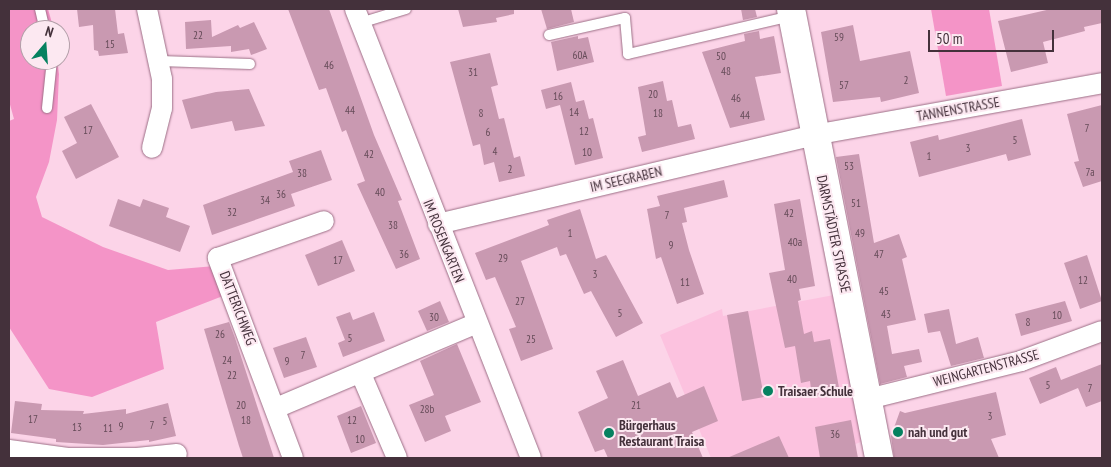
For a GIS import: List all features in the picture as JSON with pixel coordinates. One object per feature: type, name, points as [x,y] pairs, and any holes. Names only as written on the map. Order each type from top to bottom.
[{"type":"street","points":[[147,9],[160,61],[162,108],[152,148]]},
{"type":"street","name":"DARMSTÄDTER STRASSE","points":[[791,12],[879,458]]},
{"type":"street","name":"IM ROSENGARTEN","points":[[357,16],[532,458]]},
{"type":"street","name":"TANNENSTRASSE","points":[[814,135],[1102,83]]},
{"type":"street","name":"IM SEEGRABEN","points":[[438,224],[814,135]]},
{"type":"street","name":"DATTERICHWEG","points":[[294,458],[218,258],[324,221]]},
{"type":"street","points":[[276,408],[361,374],[477,323]]},
{"type":"street","name":"WEINGARTENSTRASSE","points":[[868,399],[1021,361],[1102,332]]},
{"type":"street","points":[[361,374],[397,458]]},
{"type":"street","points":[[9,450],[69,458],[137,458],[177,454]]},
{"type":"lane","name":"IM ROSENGARTEN","points":[[357,16],[406,9]]},
{"type":"lane","points":[[549,35],[625,18],[628,54],[791,12]]},
{"type":"lane","points":[[160,61],[250,64]]},
{"type":"lane","points":[[47,108],[51,70]]},
{"type":"shaded area","points":[[9,9],[48,9],[51,20],[20,20],[20,70],[58,70],[59,74],[57,120],[49,162],[36,197],[42,217],[103,247],[168,270],[215,266],[228,294],[156,322],[164,369],[92,397],[49,389],[9,327],[9,121],[14,119],[9,101]]},
{"type":"shaded area","points":[[931,9],[989,9],[1002,86],[946,96]]},
{"type":"shaded area","name":"Traisaer Schule","points":[[834,295],[863,441],[821,458],[711,458],[660,335],[722,309],[723,316]]},
{"type":"building","points":[[77,9],[115,9],[118,34],[124,33],[128,53],[99,56],[98,51],[94,50],[93,25],[79,27]]},
{"type":"building","points":[[288,9],[329,9],[374,135],[402,200],[398,201],[420,259],[396,269],[357,184],[365,181],[346,130],[342,132],[326,88],[319,90]]},
{"type":"building","points":[[458,9],[514,9],[514,14],[496,18],[497,22],[463,27]]},
{"type":"building","points":[[541,9],[571,9],[574,22],[547,29]]},
{"type":"building","points":[[741,9],[755,9],[757,17],[743,20]]},
{"type":"building","points":[[1051,9],[1102,9],[1102,23],[1084,27],[1085,31],[1043,42],[1048,63],[1011,72],[998,21]]},
{"type":"building","points":[[211,20],[212,37],[238,25],[240,28],[254,22],[267,49],[251,55],[249,49],[231,52],[231,46],[186,49],[185,22]]},
{"type":"building","points":[[853,25],[860,61],[910,51],[919,93],[881,102],[880,97],[833,102],[821,32]]},
{"type":"building","points":[[759,31],[760,39],[774,36],[781,73],[755,77],[765,120],[730,128],[702,52],[745,41],[744,34]]},
{"type":"building","points":[[578,36],[578,39],[588,37],[594,62],[557,71],[551,42]]},
{"type":"building","points":[[490,53],[498,85],[491,87],[499,119],[504,118],[514,158],[520,156],[525,176],[499,182],[494,162],[484,165],[480,144],[473,146],[450,62]]},
{"type":"building","points":[[663,81],[667,101],[672,100],[678,127],[691,124],[695,139],[642,152],[638,137],[646,135],[638,87]]},
{"type":"building","points":[[571,82],[576,102],[584,100],[589,119],[593,118],[603,158],[575,165],[560,105],[546,109],[541,90]]},
{"type":"building","points":[[249,89],[265,126],[235,131],[232,121],[191,129],[182,100],[216,92]]},
{"type":"building","points":[[91,104],[119,157],[76,179],[62,151],[77,143],[64,117]]},
{"type":"building","points":[[1102,105],[1102,181],[1083,187],[1074,162],[1079,161],[1067,114]]},
{"type":"building","points":[[1022,119],[1031,155],[1008,161],[1006,154],[919,177],[910,142],[938,135],[939,140]]},
{"type":"building","points":[[321,150],[332,180],[291,194],[295,206],[212,235],[203,205],[293,172],[289,161]]},
{"type":"building","points":[[859,154],[874,243],[899,234],[907,257],[902,259],[916,320],[887,326],[892,354],[919,349],[922,362],[904,366],[907,377],[880,384],[836,157]]},
{"type":"building","points":[[724,180],[728,197],[684,208],[687,222],[682,223],[704,294],[677,304],[661,257],[656,259],[647,209],[660,206],[657,196]]},
{"type":"building","points":[[118,199],[140,207],[143,199],[169,208],[166,217],[190,226],[180,252],[109,226]]},
{"type":"building","points":[[800,199],[815,286],[799,289],[801,300],[798,301],[804,334],[812,331],[814,342],[830,339],[840,393],[812,397],[810,381],[801,383],[795,346],[785,348],[769,273],[785,270],[774,204]]},
{"type":"building","points":[[580,209],[596,259],[606,255],[643,323],[616,337],[591,291],[584,294],[566,254],[560,256],[557,247],[521,261],[553,349],[521,361],[509,329],[516,327],[495,277],[486,280],[475,253],[549,225],[547,220]]},
{"type":"building","points":[[342,240],[355,271],[318,286],[305,255]]},
{"type":"building","points":[[1087,255],[1102,301],[1080,309],[1064,263]]},
{"type":"building","points":[[440,301],[449,322],[427,331],[418,311]]},
{"type":"building","points":[[1065,301],[1072,321],[1021,336],[1015,314]]},
{"type":"building","points":[[949,309],[956,344],[978,337],[984,358],[951,366],[940,331],[928,333],[924,314]]},
{"type":"building","points":[[748,311],[764,397],[742,401],[727,315]]},
{"type":"building","points":[[350,312],[353,320],[374,312],[385,341],[343,357],[338,343],[345,340],[336,317]]},
{"type":"building","points":[[229,322],[274,458],[243,458],[239,446],[204,329]]},
{"type":"building","points":[[306,337],[317,367],[284,378],[273,348]]},
{"type":"building","points":[[457,344],[481,402],[445,416],[451,431],[425,442],[409,405],[434,395],[420,361]]},
{"type":"building","points":[[623,360],[638,396],[670,382],[677,398],[704,386],[718,421],[692,432],[703,458],[608,458],[604,449],[595,452],[578,412],[608,398],[596,371]]},
{"type":"building","points":[[1102,364],[1102,401],[1086,407],[1078,388],[1040,404],[1029,378],[1056,367],[1061,380]]},
{"type":"building","points":[[996,392],[1006,435],[991,439],[999,458],[894,458],[891,436],[900,411],[905,413]]},
{"type":"building","points":[[15,401],[42,404],[41,410],[84,411],[83,414],[126,409],[126,414],[168,403],[176,436],[149,442],[149,440],[103,445],[56,442],[56,439],[11,433]]},
{"type":"building","points":[[361,406],[376,443],[351,453],[337,416]]},
{"type":"building","points":[[851,420],[858,458],[820,458],[815,427]]},
{"type":"building","points":[[779,436],[789,458],[727,458]]},
{"type":"place","name":"Traisaer Schule","points":[[768,391]]},
{"type":"place","name":"nah und gut","points":[[898,432]]},
{"type":"place","name":"Bürgerhaus Restaurant Traisa","points":[[609,433]]}]
